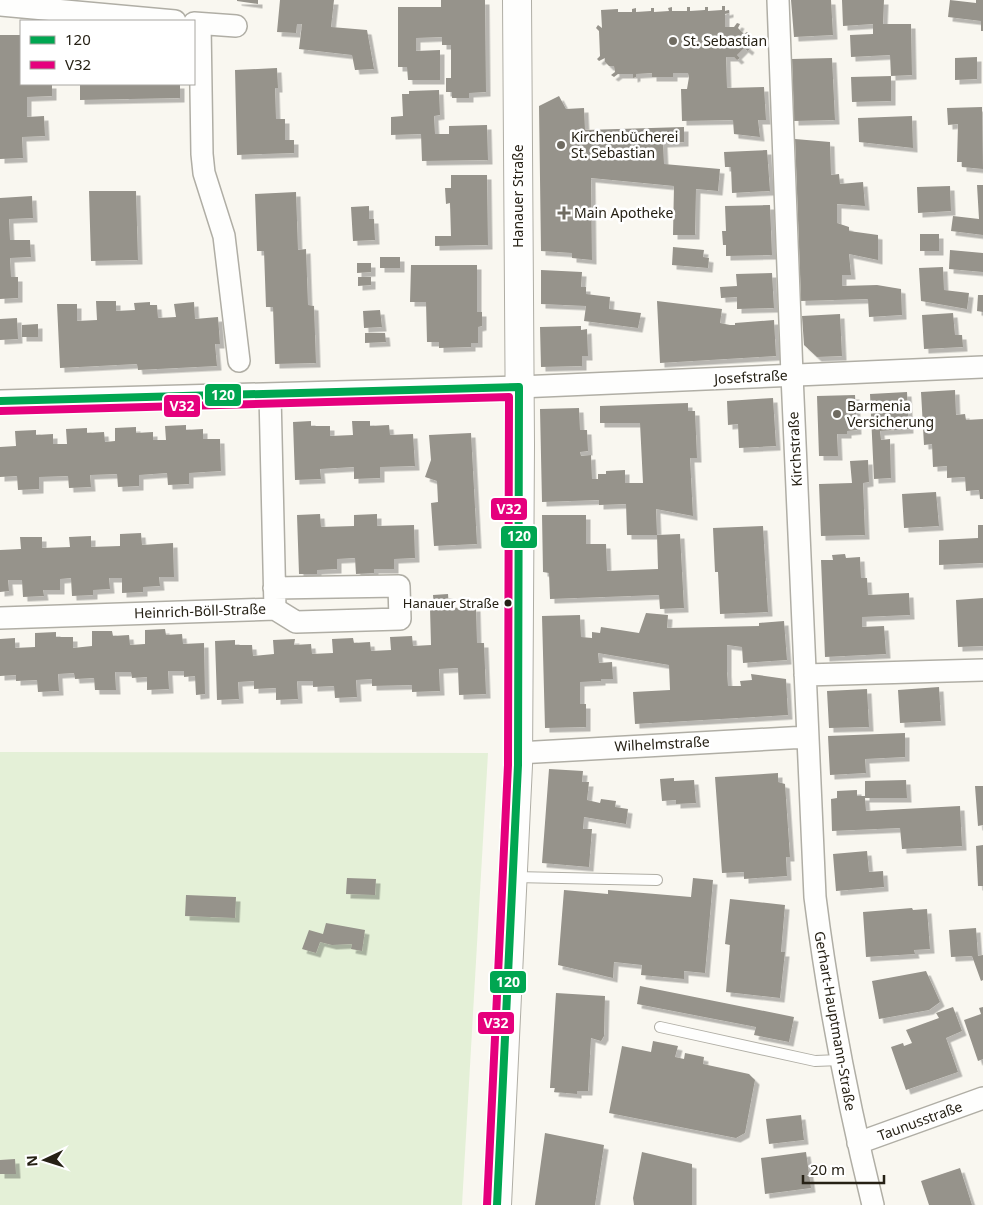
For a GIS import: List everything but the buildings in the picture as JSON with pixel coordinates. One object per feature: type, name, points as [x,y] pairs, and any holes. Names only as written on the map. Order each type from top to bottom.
[{"type":"main road","name":"Hanauer Straße","points":[[497,1205],[514,877],[518,753],[517,0]]},
{"type":"street","name":"Kirchstraße","points":[[778,0],[815,898]]},
{"type":"street","points":[[0,5],[164,20]]},
{"type":"street","points":[[236,26],[197,23],[204,173],[224,236],[238,361]]},
{"type":"street","name":"Josefstraße","points":[[0,401],[519,387],[983,367]]},
{"type":"street","name":"Heinrich-Böll-Straße","points":[[0,618],[275,598],[270,394]]},
{"type":"street","points":[[399,586],[400,619],[296,622],[275,598],[399,586]]},
{"type":"street","points":[[805,675],[983,670]]},
{"type":"street","name":"Wilhelmstraße","points":[[518,753],[807,737]]},
{"type":"street","name":"Gerhart-Hauptmann-Straße","points":[[815,898],[826,985],[840,1060],[873,1205]]},
{"type":"street","name":"Taunusstraße","points":[[858,1143],[983,1098]]},
{"type":"street","name":"Gerhart-Hauptmann-Straße","points":[[858,1143],[863,1205]]},
{"type":"lane","points":[[514,877],[657,880]]},
{"type":"lane","points":[[660,1027],[815,1061],[840,1060]]},
{"type":"green space","points":[[0,752],[488,753],[462,1205],[0,1205]]},
{"type":"transit line","name":"120","points":[[0,401],[519,387],[518,765],[497,1205]]},
{"type":"transit line","name":"V32","points":[[0,411],[509,397],[508,765],[487,1205]]},
{"type":"place","name":"St. Sebastian","points":[[673,41]]},
{"type":"place","name":"Kirchenbücherei St. Sebastian","points":[[561,145]]},
{"type":"place","name":"Main Apotheke","points":[[564,213]]},
{"type":"place","name":"Barmenia Versicherung","points":[[837,414]]},
{"type":"place","name":"Hanauer Straße","points":[[508,603]]}]
